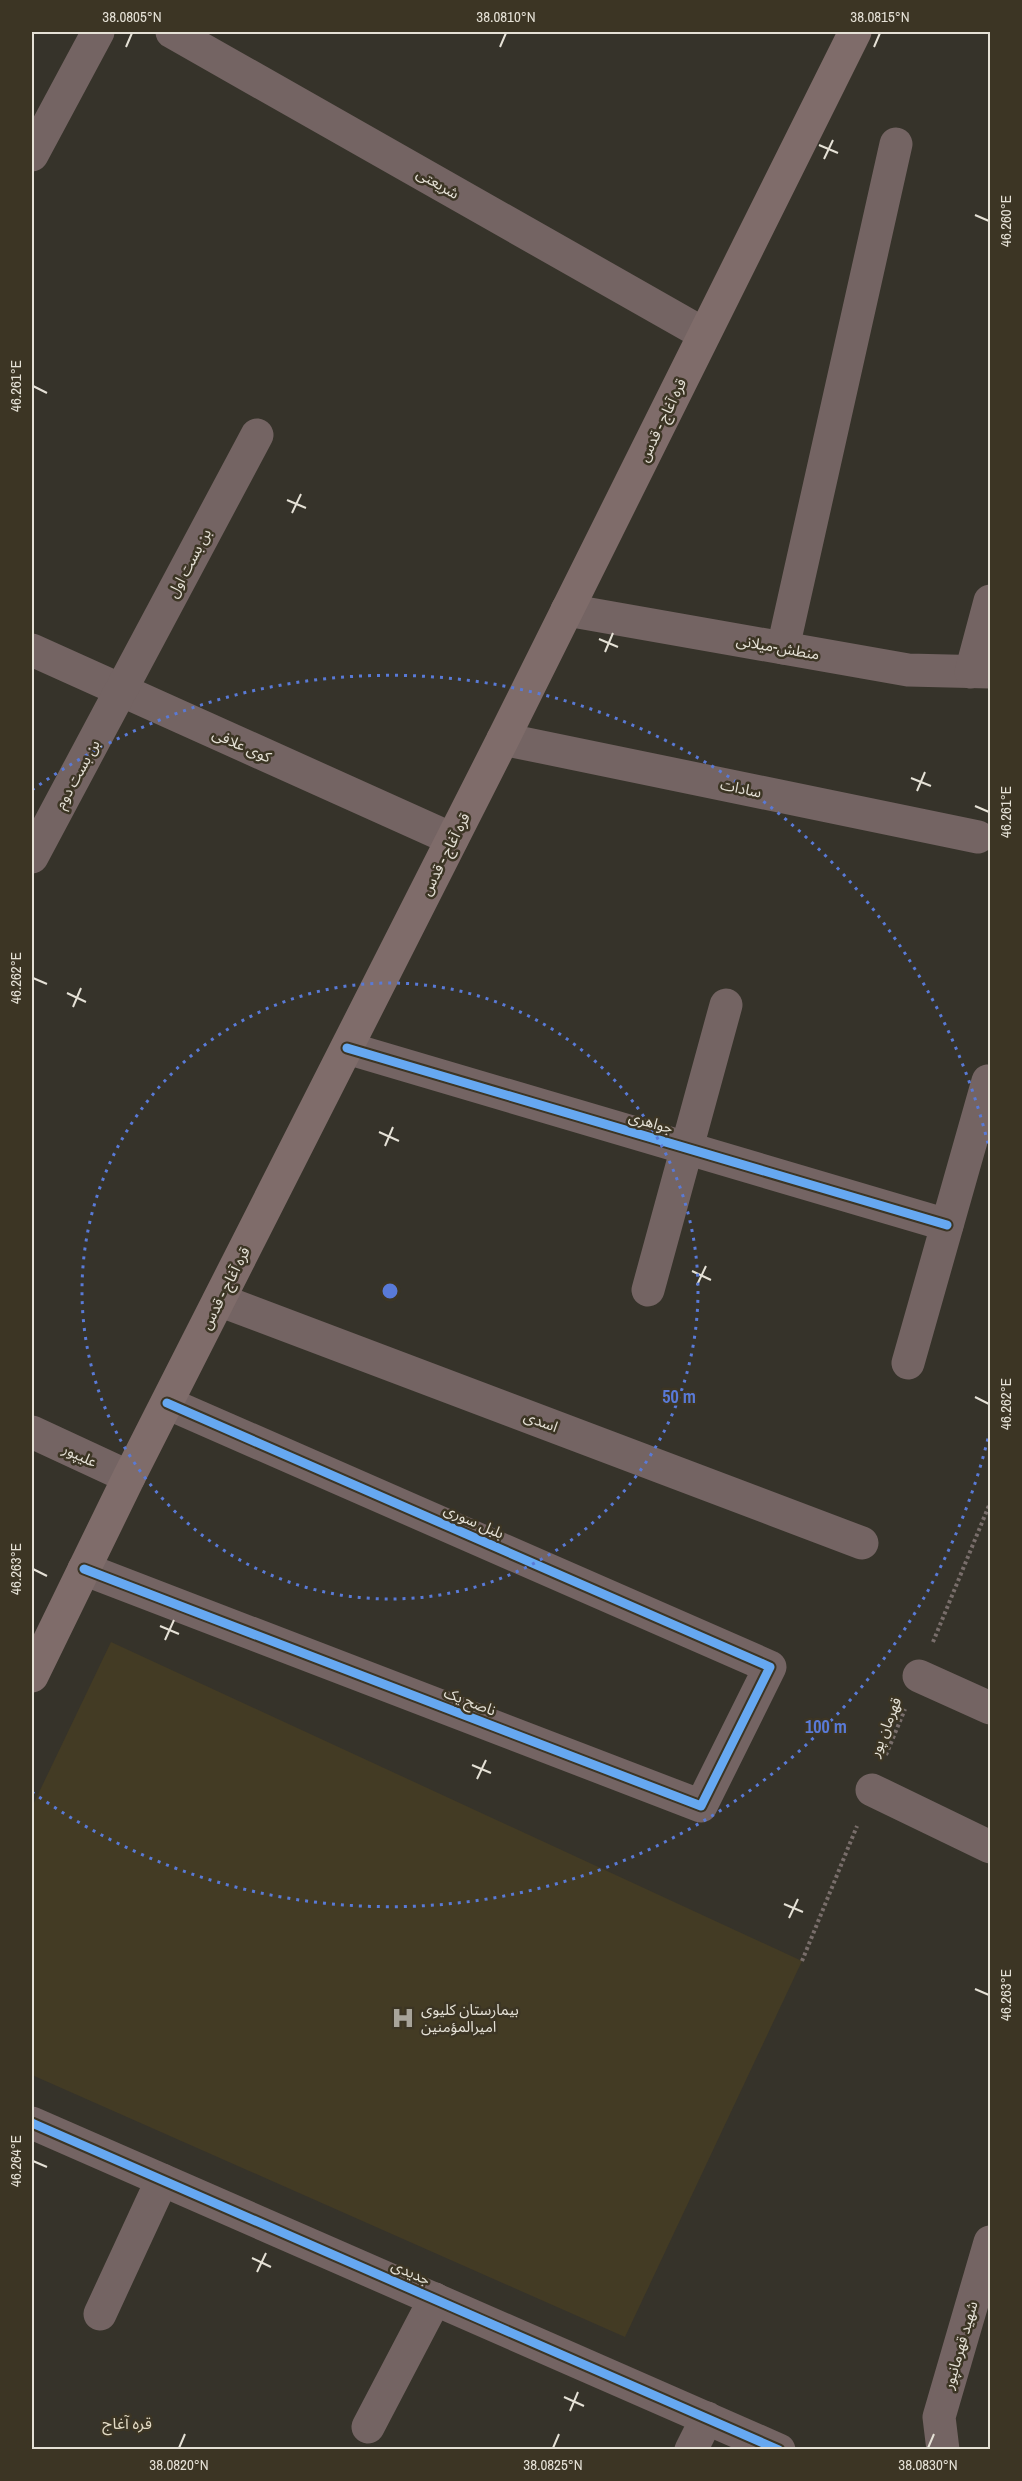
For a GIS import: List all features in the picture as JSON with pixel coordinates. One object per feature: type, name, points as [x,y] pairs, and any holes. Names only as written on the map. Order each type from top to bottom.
[{"type":"main road","name":"قره آغاج - قدس","points":[[32,1676],[129,1477],[503,740],[855,32]]},
{"type":"street","points":[[32,155],[98,32]]},
{"type":"street","name":"شریعتی","points":[[172,32],[704,334]]},
{"type":"street","points":[[783,648],[896,144]]},
{"type":"street","name":"بن بست اول","points":[[122,691],[257,435]]},
{"type":"street","points":[[981,672],[990,601]]},
{"type":"street","name":"منطش-میلانی","points":[[567,610],[908,670],[981,672]]},
{"type":"street","name":"کوی علافی","points":[[32,650],[452,839]]},
{"type":"street","name":"بن بست دوم","points":[[32,857],[122,691]]},
{"type":"street","name":"سادات","points":[[503,740],[978,837]]},
{"type":"street","points":[[648,1290],[726,1005]]},
{"type":"street","name":"جواهری","points":[[347,1048],[947,1225]]},
{"type":"street","points":[[908,1363],[988,1081]]},
{"type":"street","name":"اسدی","points":[[219,1300],[862,1543]]},
{"type":"street","name":"بلبل سوری","points":[[167,1403],[770,1667]]},
{"type":"street","name":"علیپور","points":[[32,1432],[129,1477]]},
{"type":"street","name":"ناصح یک","points":[[84,1569],[701,1806],[770,1667]]},
{"type":"street","points":[[919,1676],[990,1708]]},
{"type":"street","points":[[872,1790],[990,1847]]},
{"type":"street","name":"جدیدی","points":[[32,2123],[779,2450]]},
{"type":"street","points":[[100,2314],[162,2180]]},
{"type":"street","name":"شهید قهرمانپور","points":[[943,2450],[939,2416],[990,2242]]},
{"type":"street","points":[[368,2427],[435,2299]]},
{"type":"street","points":[[691,2450],[707,2418]]},
{"type":"shaded area","name":"بیمارستان کلیوی امیرالمؤمنین","points":[[111,1642],[802,1961],[625,2337],[32,2075],[32,1807]]},
{"type":"cycle path","points":[[347,1048],[947,1225]]},
{"type":"cycle path","points":[[84,1569],[701,1806],[770,1667],[167,1403]]},
{"type":"cycle path","points":[[32,2123],[779,2450]]},
{"type":"place","name":"بیمارستان کلیوی امیرالمؤمنین","points":[[403,2018]]},
{"type":"district","name":"قره آغاج","points":[[127,2423]]}]
